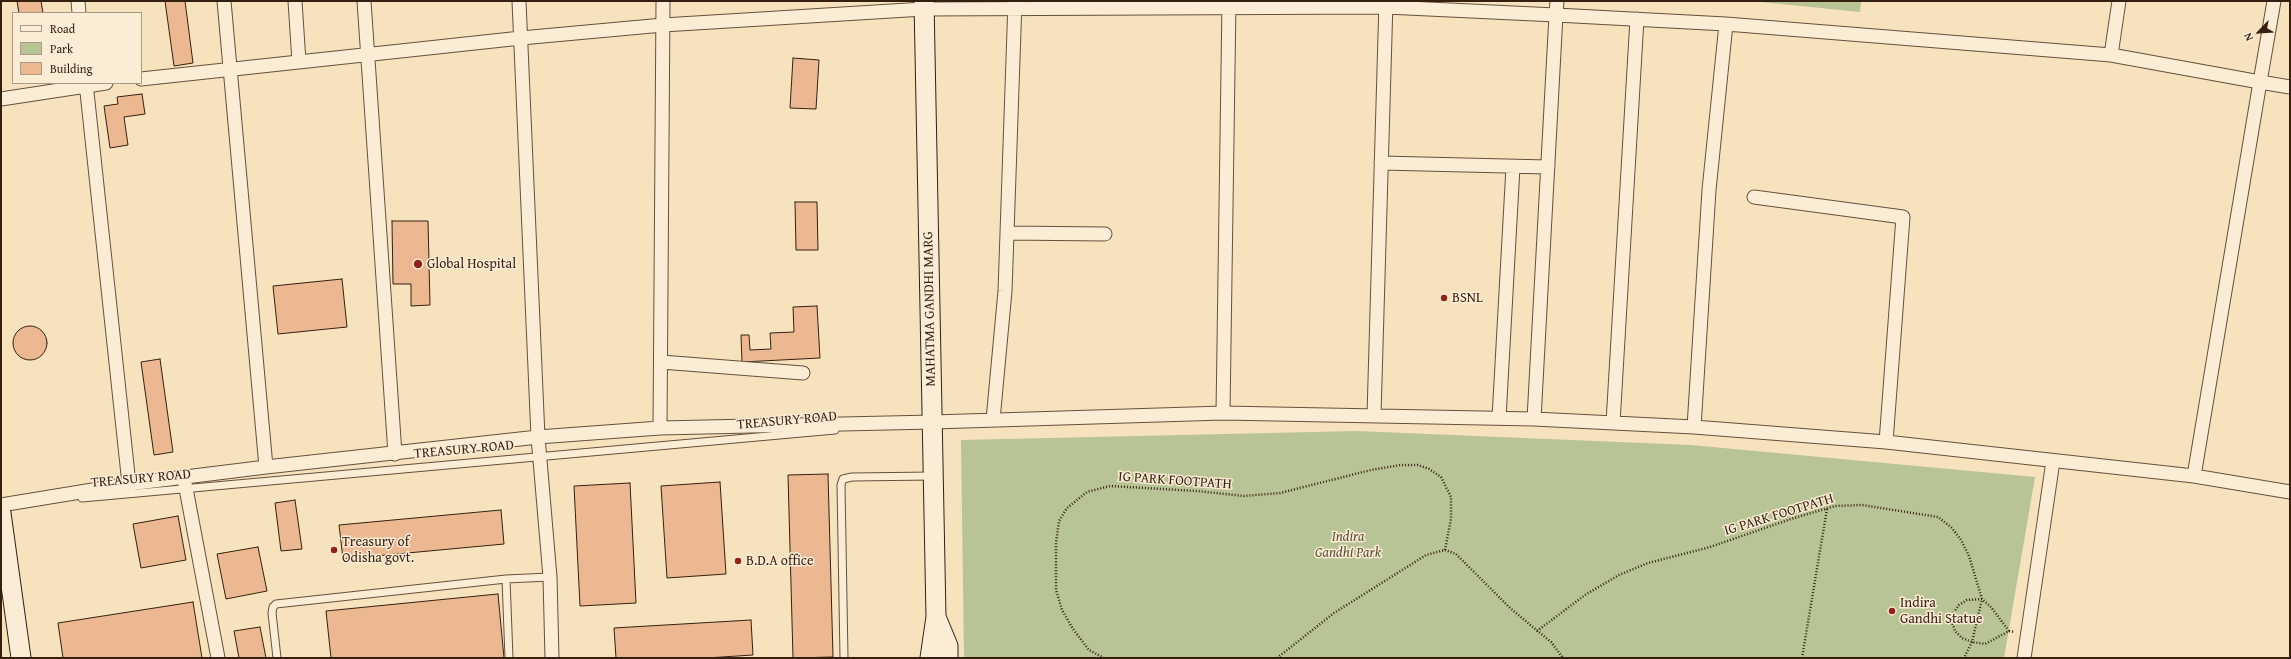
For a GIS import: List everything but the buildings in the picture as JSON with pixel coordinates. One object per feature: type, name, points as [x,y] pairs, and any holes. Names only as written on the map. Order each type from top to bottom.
[{"type":"main road","name":"MAHATMA GANDHI MARG","points":[[924,5],[925,423],[933,476],[936,617],[930,658]]},
{"type":"main road","points":[[5,507],[21,658]]},
{"type":"main road","name":"MAHATMA GANDHI MARG","points":[[936,617],[948,646],[948,658]]},
{"type":"street","points":[[78,1],[79,12]]},
{"type":"street","points":[[224,1],[229,70],[266,467]]},
{"type":"street","points":[[295,1],[299,62]]},
{"type":"street","points":[[364,1],[395,454]]},
{"type":"street","points":[[520,1],[538,437],[550,577],[552,658]]},
{"type":"street","points":[[660,428],[663,1]]},
{"type":"street","points":[[1534,419],[1557,1]]},
{"type":"street","points":[[2111,55],[2119,1]]},
{"type":"street","points":[[2194,476],[2274,1]]},
{"type":"street","points":[[1223,413],[1229,4]]},
{"type":"street","points":[[142,79],[521,38],[874,6],[1386,4],[1469,6],[1556,15],[1726,24],[2111,55],[2290,88]]},
{"type":"street","points":[[1374,415],[1386,4]]},
{"type":"street","points":[[993,420],[1005,291],[1015,5]]},
{"type":"street","points":[[1613,423],[1637,19]]},
{"type":"street","points":[[1694,427],[1709,190],[1726,24]]},
{"type":"street","points":[[1,99],[86,84],[129,484]]},
{"type":"street","points":[[1382,163],[1548,168]]},
{"type":"street","points":[[1499,418],[1513,167]]},
{"type":"street","points":[[1754,197],[1903,217],[1886,442]]},
{"type":"street","points":[[1007,233],[1105,234]]},
{"type":"street","points":[[660,362],[804,373]]},
{"type":"street","points":[[5,507],[129,484],[185,483],[266,467],[395,454],[538,437],[660,428],[925,423],[1223,413],[1534,419],[1694,427],[1886,442],[2194,476],[2290,492]]},
{"type":"street","points":[[2024,658],[2053,461]]},
{"type":"street","points":[[185,483],[218,658]]},
{"type":"lane","name":"TREASURY ROAD","points":[[5,507],[185,483],[540,456],[925,423]]},
{"type":"lane","points":[[844,658],[841,485],[843,479],[852,477],[933,476]]},
{"type":"lane","points":[[278,658],[272,613],[273,607],[276,604],[506,579],[550,577]]},
{"type":"lane","points":[[506,579],[508,658]]},
{"type":"path","name":"IG PARK FOOTPATH","points":[[1104,658],[1090,650],[1073,629],[1062,610],[1056,590],[1056,543],[1059,521],[1067,508],[1087,492],[1110,486],[1197,490],[1244,496],[1280,493],[1371,470],[1401,465],[1418,465],[1429,469],[1441,477],[1451,497],[1451,519],[1444,550]]},
{"type":"path","name":"IG PARK FOOTPATH","points":[[1537,630],[1580,599],[1626,572],[1648,563],[1710,547],[1827,508],[1862,505],[1938,517],[1952,528],[1961,540],[1969,556],[1982,600],[1972,642],[1964,658]]},
{"type":"path","points":[[1802,658],[1827,508]]},
{"type":"path","points":[[1277,658],[1334,613],[1426,556],[1444,550],[1456,554],[1510,608],[1551,642],[1563,658]]},
{"type":"path","points":[[1967,600],[1982,600],[1991,607],[2009,631],[1985,644],[1972,642],[1962,638],[1955,631],[1952,622],[1954,612],[1959,605],[1967,600]]},
{"type":"green space","points":[[1752,1],[1861,1],[1860,12]]},
{"type":"green space","name":"Indira Gandhi Park","points":[[1357,431],[1691,445],[2035,477],[2004,658],[964,658],[961,440]]},
{"type":"place","name":"Global Hospital","points":[[418,264]]},
{"type":"place","name":"BSNL","points":[[1444,298]]},
{"type":"place","name":"Treasury of Odisha govt.","points":[[334,550]]},
{"type":"place","name":"B.D.A office","points":[[738,561]]},
{"type":"place","name":"Indira Gandhi Statue","points":[[1892,611]]}]
